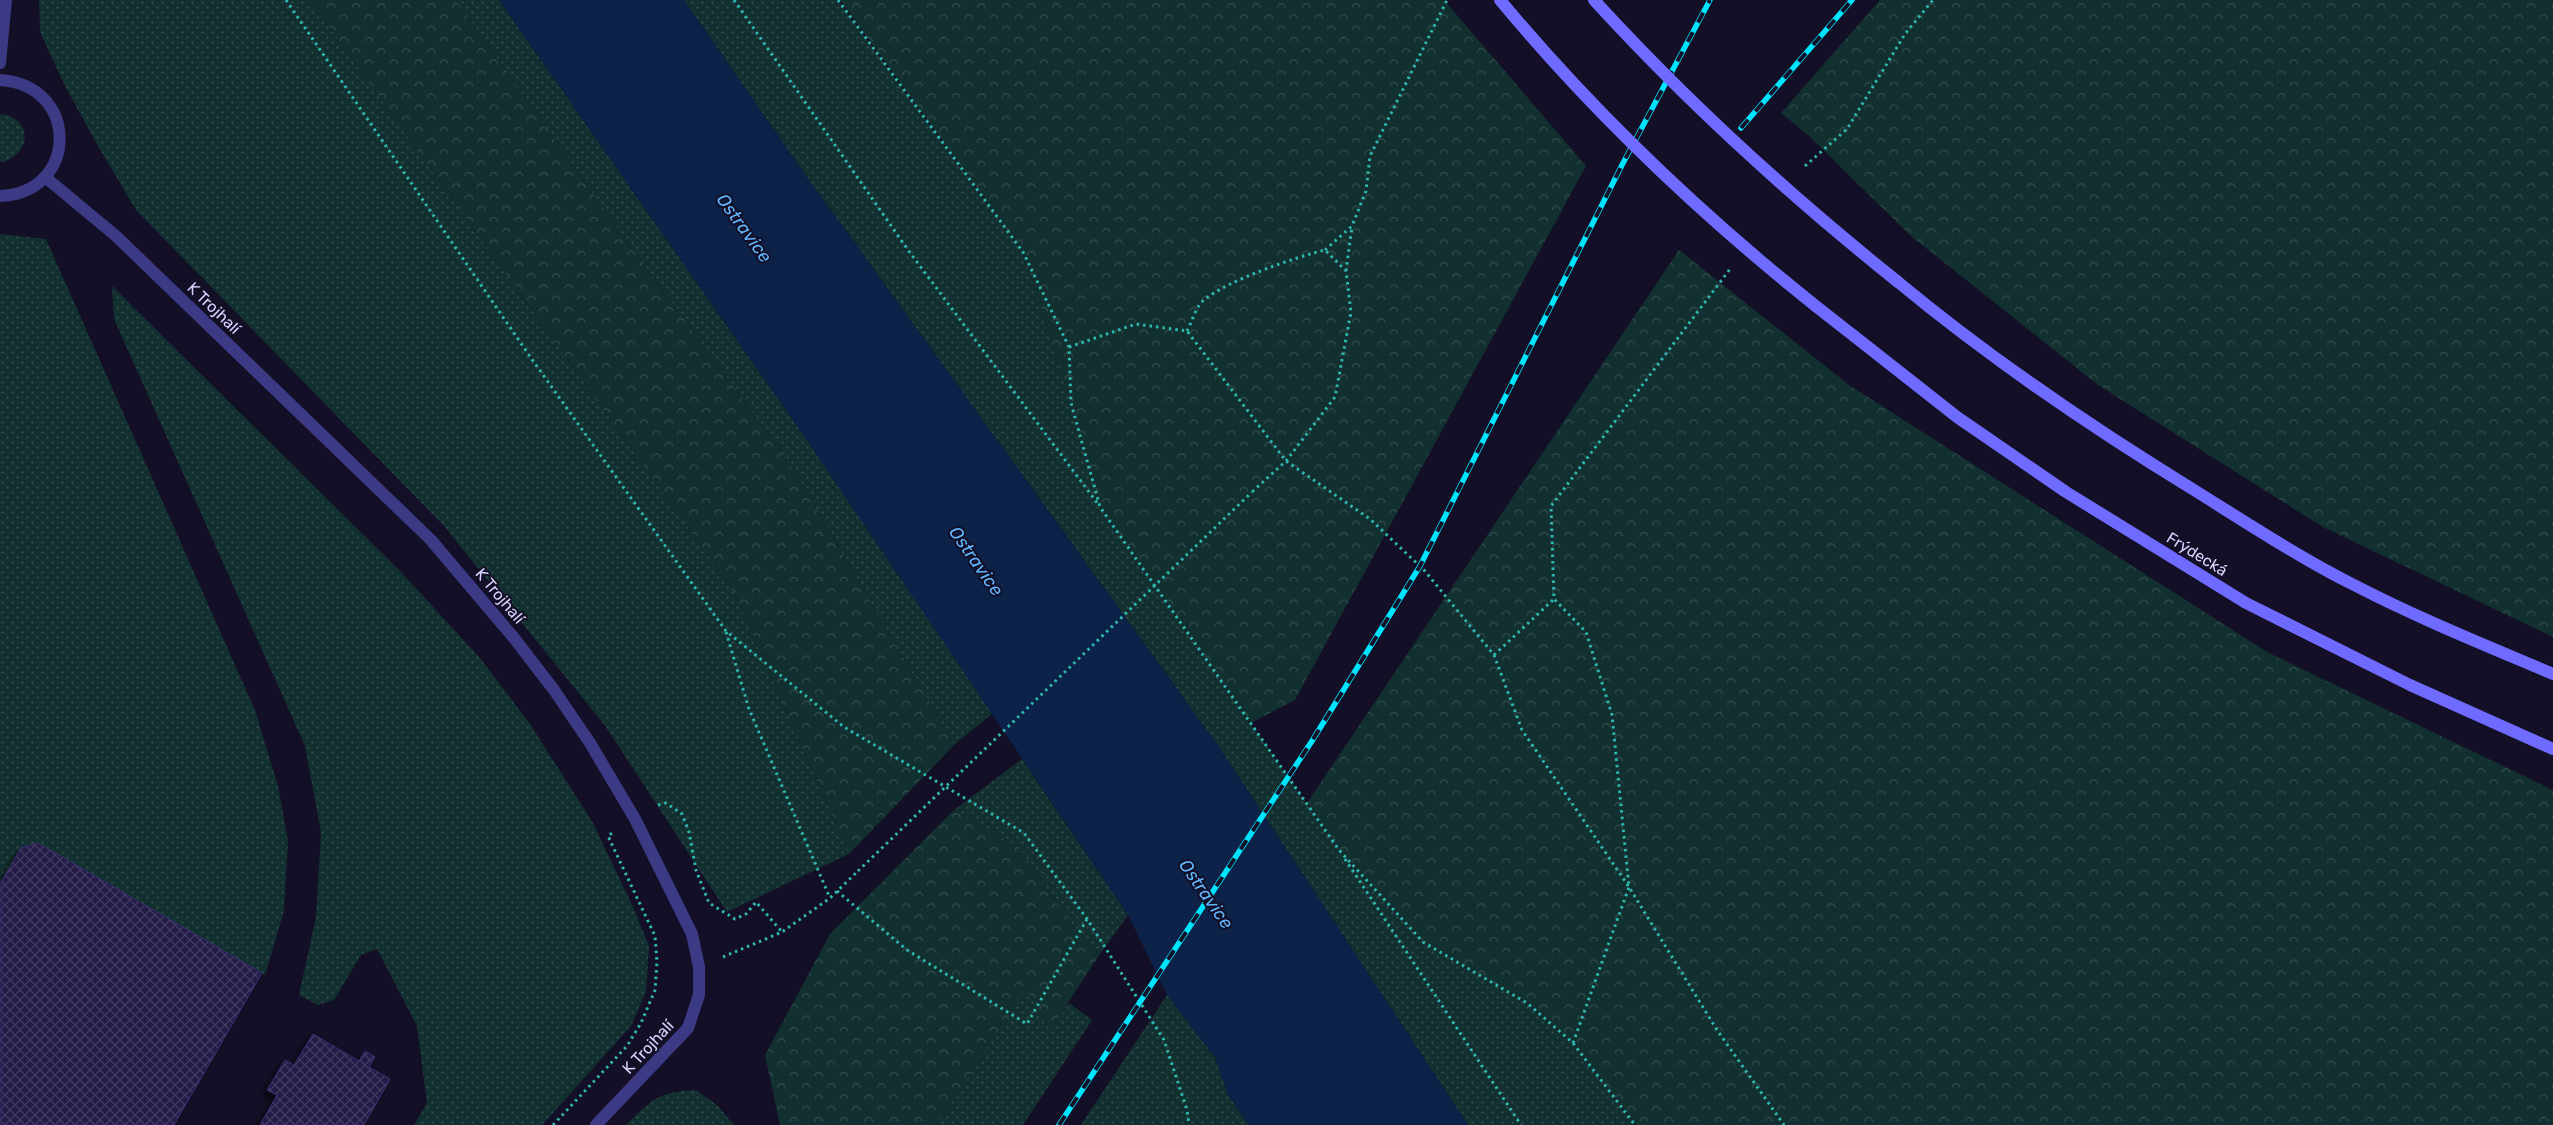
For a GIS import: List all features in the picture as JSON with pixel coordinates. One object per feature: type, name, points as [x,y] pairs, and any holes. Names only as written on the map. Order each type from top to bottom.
[{"type":"main road","name":"Frýdecká","points":[[1500,0],[1574,84],[1690,199],[1781,279],[1957,417],[2066,492],[2246,603],[2410,685],[2553,749]]},
{"type":"main road","points":[[1594,0],[1648,58],[1733,143],[1802,204],[1940,318],[2097,429],[2273,540],[2364,590],[2440,626],[2553,674]]},
{"type":"street","points":[[0,63],[6,0]]},
{"type":"street","points":[[0,80],[14,80],[40,94],[52,107],[58,123],[60,140],[57,157],[45,177],[30,189],[12,195],[0,196]]},
{"type":"street","name":"K Trojhalí","points":[[45,177],[116,236],[431,540],[514,638],[590,743],[635,819],[692,934],[699,967],[698,995],[688,1028],[596,1125]]},
{"type":"path","points":[[286,0],[531,358],[726,631],[844,727],[1024,833],[1087,919],[1164,1040],[1187,1110],[1189,1125]]},
{"type":"path","points":[[734,0],[908,250],[1100,507],[1339,850],[1521,1125]]},
{"type":"path","points":[[838,0],[1023,252],[1069,347],[1071,403],[1100,507]]},
{"type":"path","points":[[699,967],[782,932],[830,898],[1286,461],[1335,396],[1350,312],[1346,271],[1352,226],[1366,191],[1370,156],[1447,0]]},
{"type":"path","points":[[1805,166],[1847,129],[1905,34],[1933,0]]},
{"type":"path","points":[[1187,331],[1202,301],[1250,276],[1302,255],[1325,250],[1352,226]]},
{"type":"path","points":[[1325,250],[1346,271]]},
{"type":"path","points":[[1573,1043],[1629,887],[1612,714],[1586,632],[1554,599],[1551,506],[1735,262]]},
{"type":"path","points":[[1069,347],[1136,324],[1187,331],[1286,461],[1370,519],[1424,570],[1494,655],[1522,730],[1629,887],[1717,1030],[1784,1125]]},
{"type":"path","points":[[1494,655],[1554,599]]},
{"type":"path","points":[[726,631],[749,709],[830,898]]},
{"type":"path","points":[[655,806],[666,803],[682,814],[689,832],[696,870],[709,903],[735,919],[746,914],[756,902],[782,932]]},
{"type":"path","points":[[553,1125],[627,1046],[641,1023],[655,990],[657,962],[655,936],[608,836],[618,830]]},
{"type":"path","points":[[1339,850],[1423,942],[1527,1003],[1573,1043],[1635,1125]]},
{"type":"path","points":[[837,890],[907,950],[1027,1024],[1087,919]]},
{"type":"green space","points":[[39,0],[310,0],[734,592],[849,854],[727,912],[606,727],[444,526],[136,210],[64,84],[40,32]]},
{"type":"green space","points":[[310,0],[456,0],[623,236],[791,465],[954,745],[849,854],[734,592]]},
{"type":"green space","points":[[456,0],[499,0],[802,433],[993,713],[954,745],[791,465],[623,236]]},
{"type":"green space","points":[[684,0],[838,0],[1023,252],[1071,403],[1100,507],[1339,850],[1423,942],[1527,1003],[1573,1043],[1635,1125],[1468,1125],[1219,747],[799,166]]},
{"type":"green space","points":[[840,0],[1444,0],[1586,166],[1295,700],[1251,723],[1100,507],[1071,403],[1023,252]]},
{"type":"green space","points":[[1880,0],[2553,0],[2553,637],[2323,527],[2098,385],[1911,236],[1808,135],[1781,113]]},
{"type":"green space","points":[[0,114],[11,117],[18,122],[23,128],[25,136],[24,144],[20,151],[3,162],[0,161]]},
{"type":"green space","points":[[0,234],[46,239],[255,710],[278,786],[288,841],[284,911],[265,975],[38,843],[21,849],[0,884]]},
{"type":"green space","points":[[1679,250],[1849,385],[2267,652],[2553,790],[2553,1125],[1636,1125],[1573,1043],[1527,1003],[1423,942],[1339,850],[1307,803]]},
{"type":"green space","points":[[112,286],[400,571],[480,658],[530,724],[593,823],[633,907],[649,946],[646,992],[631,1026],[542,1125],[414,1125],[427,1103],[417,1026],[377,949],[361,955],[334,1000],[318,1005],[299,995],[316,917],[321,832],[305,746],[114,319]]},
{"type":"green space","points":[[1022,759],[1128,915],[1100,954],[1072,925],[1019,847],[954,810]]},
{"type":"green space","points":[[954,810],[1019,847],[1072,925],[1100,954],[1050,1030],[1026,988],[937,1125],[780,1125],[765,1055],[830,934]]},
{"type":"green space","points":[[1026,987],[1050,1029],[1069,1003],[1092,1020],[1023,1125],[937,1125]]},
{"type":"green space","points":[[1167,995],[1215,1057],[1228,1095],[1249,1125],[1081,1125]]},
{"type":"green space","points":[[696,1090],[717,1105],[734,1125],[626,1125],[656,1098],[672,1093]]},
{"type":"water","name":"Ostravice","points":[[499,0],[684,0],[799,166],[1219,747],[1468,1125],[1249,1125],[1228,1095],[1215,1057],[1167,995],[1128,915],[802,433]]},
{"type":"building","points":[[38,843],[262,973],[174,1125],[0,1125],[0,884],[21,848]]},
{"type":"building","points":[[313,1034],[359,1061],[365,1051],[375,1057],[369,1067],[390,1079],[364,1125],[260,1125],[277,1095],[267,1090],[285,1060],[294,1065]]},
{"type":"railway","points":[[1059,1125],[1312,741],[1420,566],[1622,165],[1710,0]]},
{"type":"railway","points":[[1741,128],[1852,0]]}]
